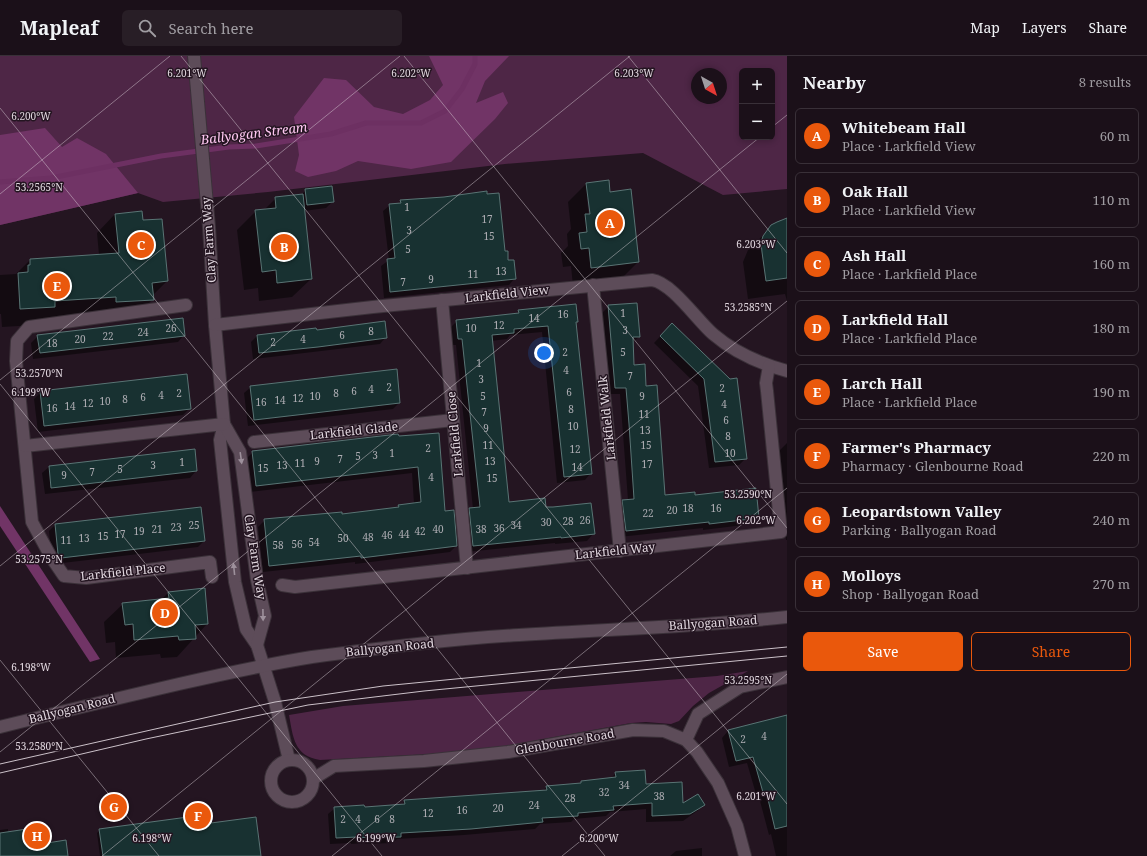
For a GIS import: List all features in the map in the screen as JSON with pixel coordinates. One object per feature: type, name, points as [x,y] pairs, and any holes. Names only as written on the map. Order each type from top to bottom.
[{"type":"street","name":"Clay Farm Way","points":[[194,56],[224,424],[220,440],[235,582],[246,629],[257,645],[263,666]]},
{"type":"street","name":"Larkfield View","points":[[215,325],[442,300],[652,280],[658,281],[671,290],[700,322],[715,335],[737,350],[769,366],[787,371]]},
{"type":"street","name":"Larkfield Walk","points":[[593,285],[620,551]]},
{"type":"street","name":"Larkfield Close","points":[[442,300],[467,568]]},
{"type":"street","name":"Larkfield Place","points":[[186,305],[29,327],[17,341],[16,361],[32,522],[51,557],[64,576],[86,578],[210,562],[212,577]]},
{"type":"street","name":"Larkfield Way","points":[[282,585],[295,587],[782,532],[766,383],[769,366]]},
{"type":"street","name":"Larkfield Glade","points":[[254,442],[453,420]]},
{"type":"street","name":"Clay Farm Way","points":[[224,424],[240,452],[257,580],[265,616],[257,645]]},
{"type":"street","points":[[25,446],[224,424]]},
{"type":"street","name":"Ballyogan Road","points":[[0,727],[96,703],[263,666],[310,658],[384,648],[517,635],[733,623],[787,617]]},
{"type":"street","points":[[263,666],[275,702],[289,760]]},
{"type":"street","points":[[686,740],[698,714],[740,687],[787,678]]},
{"type":"street","name":"Glenbourne Road","points":[[313,779],[334,766],[424,762],[508,752],[633,730],[664,731],[686,740],[698,752],[718,783],[737,826],[745,856]]},
{"type":"street","points":[[289,760],[303,762],[312,772],[313,779],[313,786],[310,793],[298,801],[291,802],[278,796],[271,784],[271,777],[277,766],[289,760]]},
{"type":"shaded area","points":[[0,56],[787,56],[787,189],[723,195],[643,153],[505,164],[268,192],[163,202],[138,193],[0,225]]},
{"type":"shaded area","points":[[429,56],[509,56],[485,81],[476,103],[503,92],[508,103],[495,119],[451,162],[411,169],[358,161],[336,171],[308,177],[295,171],[299,155],[294,117],[324,78],[346,80],[374,107],[403,114],[430,100],[443,85]]},
{"type":"shaded area","points":[[45,128],[62,147],[77,138],[106,154],[138,193],[0,225],[0,135]]},
{"type":"shaded area","points":[[0,506],[100,659],[90,662],[0,526]]},
{"type":"shaded area","points":[[748,671],[709,693],[693,706],[679,721],[671,724],[646,722],[631,723],[489,749],[449,753],[320,760],[311,758],[300,750],[296,744],[289,715],[343,706],[717,676]]},
{"type":"building","points":[[609,180],[610,192],[631,189],[639,262],[591,268],[589,248],[581,249],[579,233],[587,232],[585,214],[590,214],[586,183]]},
{"type":"building","points":[[332,186],[334,202],[307,205],[305,189]]},
{"type":"building","points":[[487,191],[487,194],[499,193],[505,251],[508,251],[508,260],[514,260],[516,279],[390,292],[387,259],[395,258],[389,204],[401,203],[400,200],[444,197]]},
{"type":"building","points":[[303,194],[312,279],[277,283],[276,270],[262,272],[255,210],[276,208],[275,197]]},
{"type":"building","points":[[142,211],[143,220],[162,219],[168,281],[152,283],[154,300],[116,302],[116,297],[55,301],[55,307],[20,309],[18,273],[28,272],[30,259],[119,253],[115,214]]},
{"type":"building","points":[[787,218],[787,278],[766,281],[761,243],[763,236],[771,225]]},
{"type":"building","points":[[637,303],[640,337],[633,337],[634,365],[645,364],[646,386],[657,385],[665,495],[695,492],[695,495],[756,488],[759,518],[626,531],[622,500],[634,499],[629,424],[626,388],[615,388],[608,305]]},
{"type":"building","points":[[576,304],[578,322],[576,322],[592,474],[564,477],[548,326],[514,329],[514,333],[492,335],[509,502],[545,498],[546,507],[591,503],[595,534],[473,546],[469,508],[480,507],[462,339],[458,339],[456,320],[519,313],[518,310]]},
{"type":"building","points":[[183,318],[185,336],[40,353],[37,335]]},
{"type":"building","points":[[385,321],[387,338],[259,353],[257,335],[316,328],[317,330]]},
{"type":"building","points":[[672,323],[730,379],[737,378],[747,459],[715,462],[704,379],[660,336]]},
{"type":"building","points":[[397,369],[400,403],[254,420],[250,386]]},
{"type":"building","points":[[187,374],[191,409],[44,426],[40,391]]},
{"type":"building","points":[[439,433],[445,511],[454,510],[457,546],[361,558],[361,556],[269,566],[264,519],[342,512],[342,514],[399,507],[398,505],[421,502],[418,467],[256,486],[252,451],[398,434],[399,436]]},
{"type":"building","points":[[195,449],[197,471],[51,488],[49,466]]},
{"type":"building","points":[[201,507],[205,541],[61,558],[58,554],[55,524]]},
{"type":"building","points":[[205,588],[208,624],[195,625],[196,639],[179,640],[178,636],[134,640],[133,624],[125,625],[122,603],[169,598],[168,592]]},
{"type":"building","points":[[787,715],[787,826],[775,829],[767,795],[764,796],[753,757],[736,761],[728,730]]},
{"type":"building","points":[[645,770],[646,784],[682,782],[683,803],[698,794],[705,805],[690,814],[652,816],[652,803],[613,806],[614,810],[578,813],[578,816],[542,818],[543,822],[471,829],[401,833],[401,837],[336,838],[334,807],[364,805],[365,807],[405,804],[404,800],[547,790],[546,786],[581,783],[581,781],[616,777],[615,772]]},
{"type":"building","points":[[210,814],[211,823],[256,817],[261,856],[103,856],[99,829]]},
{"type":"building","points":[[27,829],[28,837],[46,834],[47,843],[66,840],[68,856],[0,856],[0,833]]},
{"type":"waterway","name":"Ballyogan Stream","points":[[0,182],[51,178],[161,156],[229,147],[256,146],[331,134],[366,123],[421,123],[445,111],[462,89],[475,64],[475,56]]},
{"type":"tram line","points":[[0,764],[275,702],[383,686],[787,647]]},
{"type":"tram line","points":[[0,773],[146,739],[308,705],[424,691],[787,656]]},
{"type":"place","name":"Whitebeam Hall","points":[[610,223]]},
{"type":"place","name":"Ash Hall","points":[[141,245]]},
{"type":"place","name":"Oak Hall","points":[[284,247]]},
{"type":"place","name":"Larch Hall","points":[[57,286]]},
{"type":"place","name":"Larkfield Hall","points":[[165,613]]},
{"type":"place","name":"Leopardstown Valley","points":[[114,807]]},
{"type":"place","name":"Farmer's Pharmacy","points":[[198,816]]},
{"type":"place","name":"Molloys","points":[[37,836]]}]
